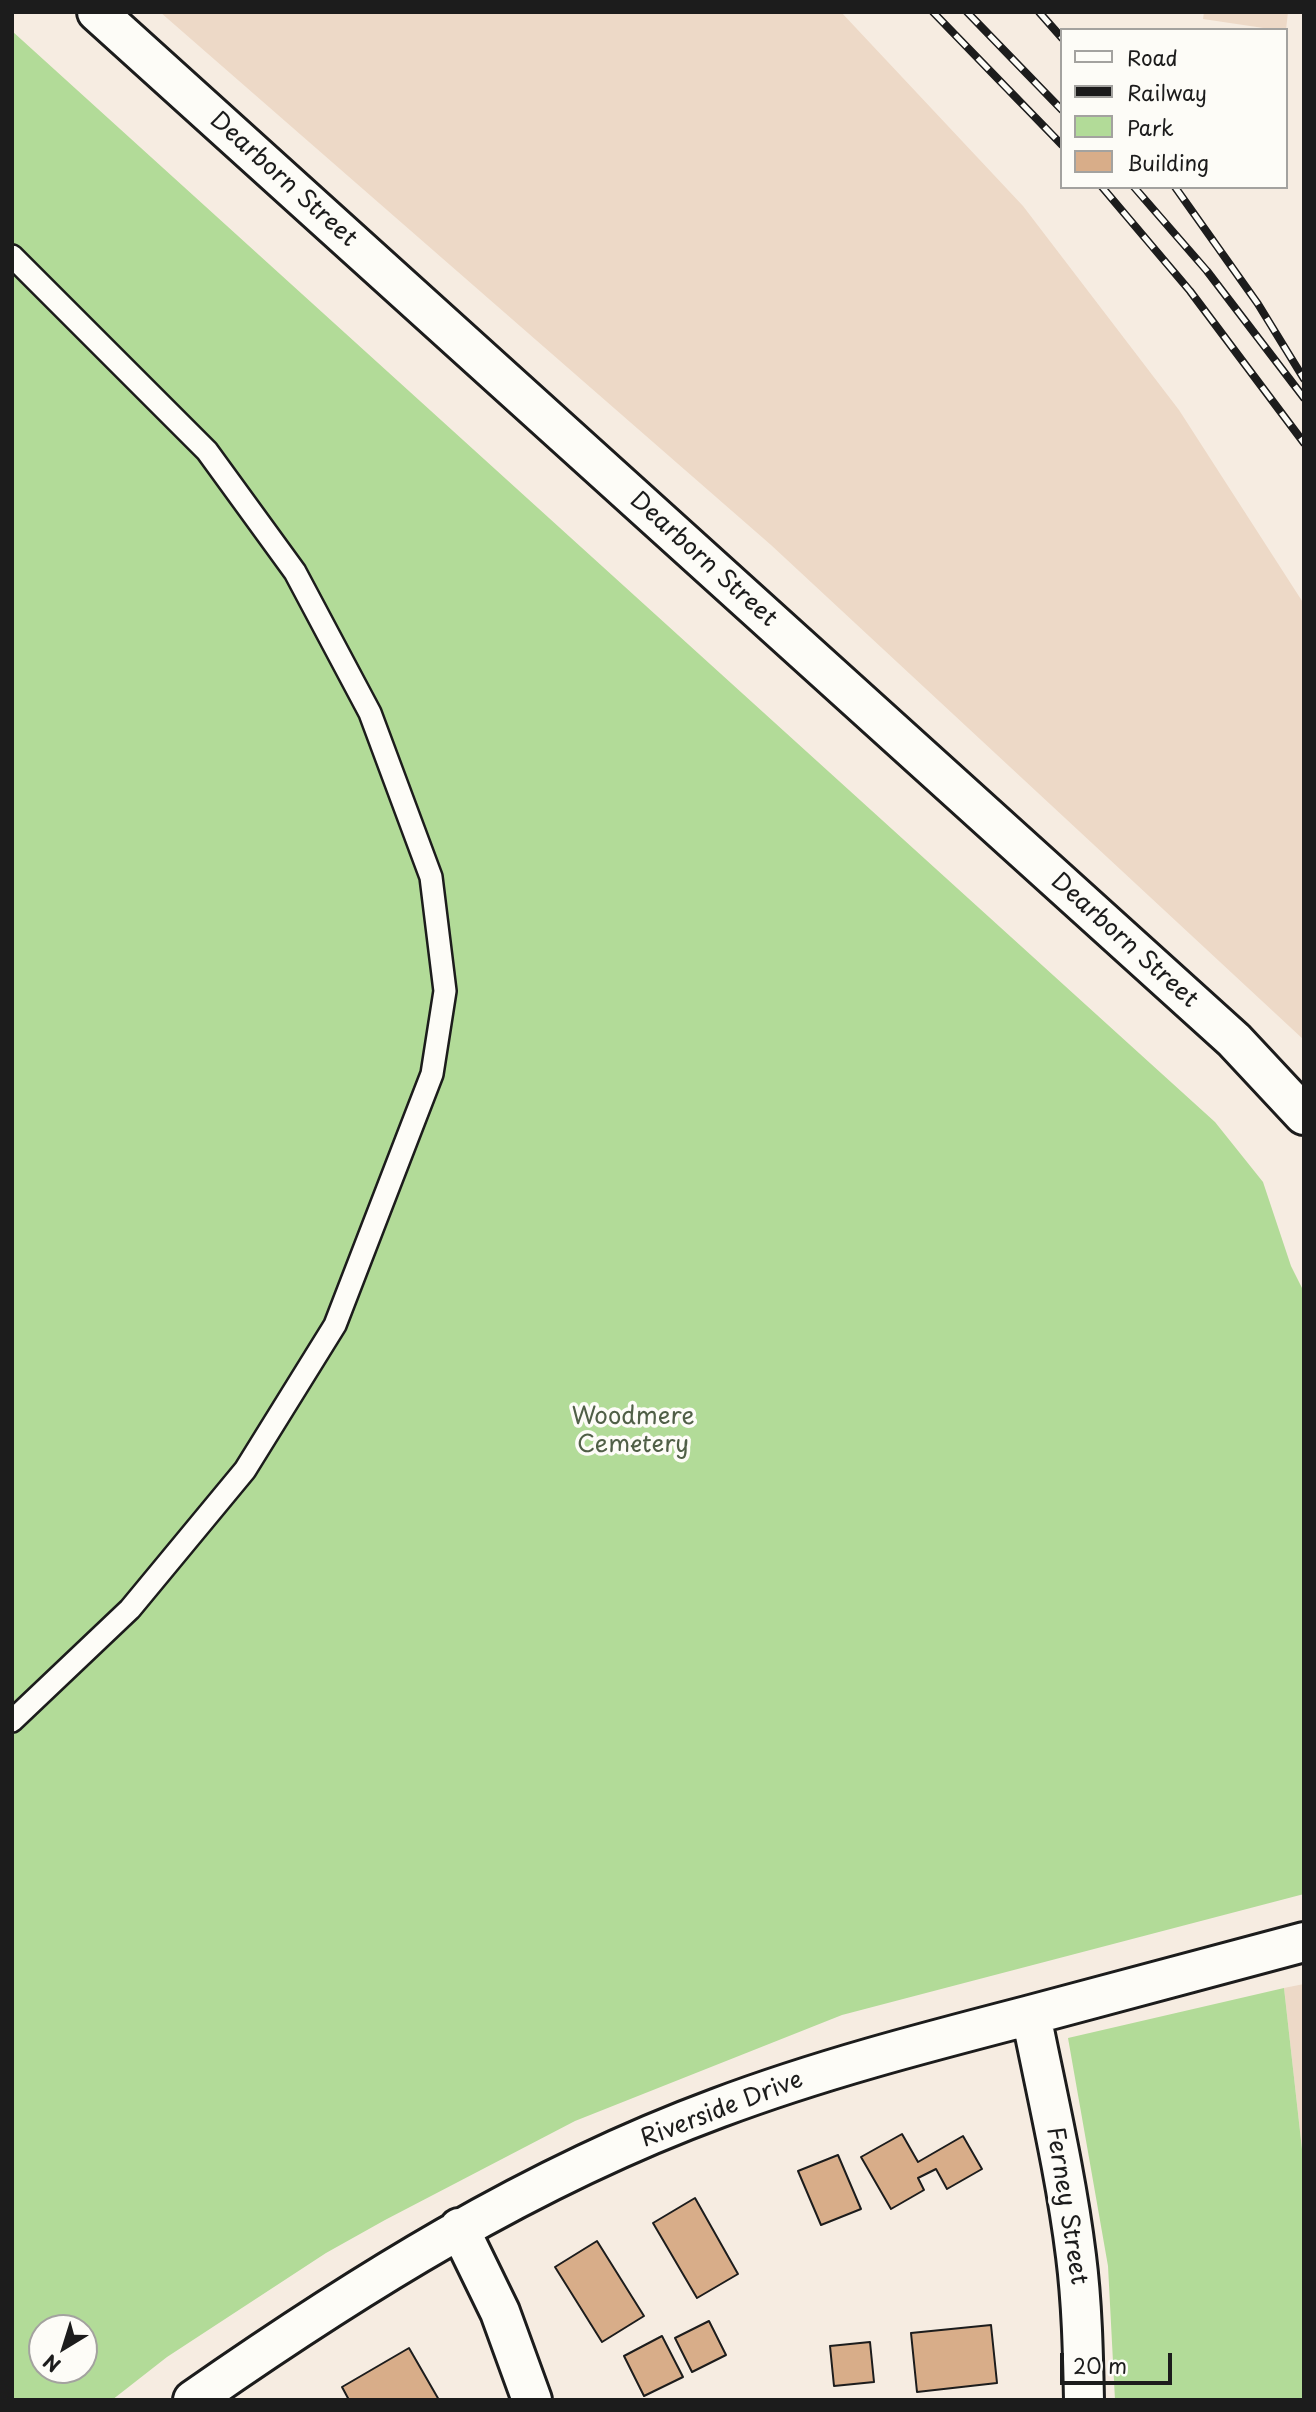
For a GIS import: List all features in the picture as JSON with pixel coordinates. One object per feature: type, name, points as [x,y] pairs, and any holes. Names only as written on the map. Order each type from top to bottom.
[{"type":"street","name":"Dearborn Street","points":[[97,12],[1234,1040],[1304,1115]]},
{"type":"street","name":"Riverside Drive","points":[[193,2400],[301,2325],[459,2228],[581,2165],[717,2108],[856,2061],[1304,1942]]},
{"type":"street","name":"Ferney Street","points":[[1031,2015],[1062,2162],[1076,2258],[1084,2400]]},
{"type":"street","points":[[459,2228],[500,2312],[532,2400]]},
{"type":"lane","points":[[12,256],[207,451],[295,572],[370,713],[431,877],[445,991],[432,1074],[335,1325],[245,1470],[130,1609],[12,1721]]},
{"type":"shaded area","points":[[160,12],[841,12],[1023,206],[1179,410],[1304,604],[1304,1040],[771,545]]},
{"type":"shaded area","points":[[1204,12],[1288,12],[1286,28],[1264,28],[1203,19]]},
{"type":"shaded area","points":[[1304,1984],[1304,2167],[1284,1988]]},
{"type":"green space","name":"Woodmere Cemetery","points":[[12,31],[1215,1122],[1263,1182],[1291,1266],[1304,1292],[1304,1894],[842,2015],[575,2121],[326,2253],[167,2357],[112,2400],[12,2400]]},
{"type":"green space","points":[[1284,1988],[1304,2167],[1304,2400],[1115,2400],[1108,2266],[1068,2038]]},
{"type":"building","points":[[902,2134],[918,2162],[963,2136],[982,2169],[947,2189],[936,2169],[918,2178],[924,2190],[891,2209],[861,2157]]},
{"type":"building","points":[[838,2155],[861,2209],[821,2225],[798,2171]]},
{"type":"building","points":[[695,2198],[738,2274],[697,2298],[653,2223]]},
{"type":"building","points":[[597,2241],[644,2316],[602,2342],[555,2267]]},
{"type":"building","points":[[709,2321],[726,2355],[692,2372],[675,2338]]},
{"type":"building","points":[[991,2325],[997,2383],[917,2392],[911,2333]]},
{"type":"building","points":[[662,2336],[683,2377],[644,2396],[624,2356]]},
{"type":"building","points":[[870,2342],[874,2382],[834,2386],[830,2346]]},
{"type":"building","points":[[409,2348],[439,2400],[349,2400],[342,2387]]},
{"type":"railway","points":[[933,12],[1060,143]]},
{"type":"railway","points":[[967,12],[1060,108]]},
{"type":"railway","points":[[1039,12],[1060,36]]},
{"type":"railway","points":[[1104,189],[1190,291],[1304,443]]},
{"type":"railway","points":[[1136,189],[1207,271],[1304,398]]},
{"type":"railway","points":[[1176,189],[1258,304],[1304,379]]}]
